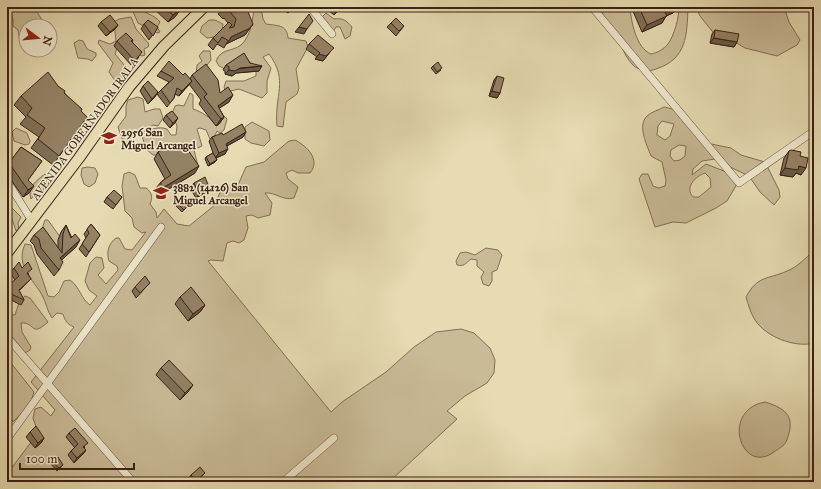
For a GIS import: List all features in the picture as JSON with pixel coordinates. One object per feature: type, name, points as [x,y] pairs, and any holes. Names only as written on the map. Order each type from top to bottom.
[{"type":"main road","name":"AVENIDA GOBERNADOR IRALA","points":[[7,254],[129,87],[164,46],[204,7]]},
{"type":"street","points":[[310,7],[332,34]]},
{"type":"street","points":[[592,7],[739,183],[814,131]]},
{"type":"street","points":[[7,181],[32,221]]},
{"type":"street","points":[[7,439],[160,227]]},
{"type":"street","points":[[7,337],[133,482]]},
{"type":"street","points":[[283,482],[334,438]]},
{"type":"shaded area","points":[[9,7],[34,7],[41,18],[18,18],[18,30],[13,26],[13,20]]},
{"type":"shaded area","points":[[131,7],[139,7],[144,12],[158,19],[160,22],[157,27],[160,32],[157,33],[138,23]]},
{"type":"shaded area","points":[[254,7],[261,7],[263,19],[266,24],[281,26],[286,30],[288,38],[306,41],[308,47],[296,69],[299,88],[297,94],[286,102],[283,127],[277,126],[277,105],[280,80],[275,64],[269,54],[263,57],[271,68],[267,81],[267,93],[262,98],[239,89],[226,92],[224,87],[226,81],[244,81],[256,76],[256,70],[248,60],[242,59],[225,69],[219,66],[216,61],[224,52],[241,45],[247,37],[251,27]]},
{"type":"shaded area","points":[[602,7],[630,7],[635,34],[646,51],[651,54],[662,49],[670,41],[677,20],[679,10],[678,7],[688,7],[686,36],[683,45],[674,59],[666,65],[647,71],[638,69],[628,59],[618,40],[606,23]]},
{"type":"shaded area","points":[[696,7],[784,7],[789,22],[800,40],[797,45],[777,56],[745,48],[728,38],[716,36],[700,16]]},
{"type":"shaded area","points":[[326,13],[334,19],[342,19],[348,23],[352,27],[350,36],[345,39],[340,27],[336,27],[333,32],[322,17]]},
{"type":"shaded area","points":[[131,17],[136,29],[149,44],[148,47],[144,49],[145,55],[142,56],[118,45],[115,54],[125,66],[128,75],[124,80],[116,82],[109,72],[113,63],[98,43],[99,40],[110,44],[116,41],[114,22],[119,19]]},
{"type":"shaded area","points":[[209,20],[215,20],[223,24],[222,31],[214,37],[207,38],[200,32],[202,26]]},
{"type":"shaded area","points":[[79,40],[83,41],[87,49],[96,53],[96,56],[92,61],[78,58],[74,43]]},
{"type":"shaded area","points":[[203,51],[210,51],[211,60],[207,65],[207,69],[196,74],[197,65],[202,61],[199,56]]},
{"type":"shaded area","points":[[190,93],[193,95],[193,109],[212,120],[216,126],[216,123],[224,116],[227,119],[224,130],[220,133],[217,131],[213,139],[210,139],[206,130],[200,128],[197,129],[202,146],[194,150],[198,166],[166,143],[156,155],[153,155],[146,149],[142,136],[150,130],[160,128],[167,129],[171,135],[176,135],[177,126],[172,114],[175,106],[184,106]]},
{"type":"shaded area","points":[[138,97],[143,99],[145,112],[160,109],[163,118],[158,126],[153,125],[142,133],[136,131],[133,140],[127,143],[122,139],[118,127],[126,116],[126,106],[128,100]]},
{"type":"shaded area","points":[[664,107],[677,110],[706,143],[731,148],[741,155],[765,162],[779,190],[780,197],[774,205],[760,192],[749,176],[715,159],[702,161],[693,169],[692,175],[706,164],[729,173],[737,184],[727,201],[686,223],[673,222],[655,227],[639,179],[642,174],[648,174],[653,186],[659,188],[665,186],[666,180],[662,162],[651,156],[645,141],[643,125],[647,116]],"holes":[[[662,121],[674,124],[670,136],[665,140],[657,135],[658,126]],[[679,145],[686,146],[685,156],[680,160],[674,161],[670,156],[671,150]],[[705,173],[710,178],[711,187],[699,197],[693,197],[690,186],[698,177]]]},
{"type":"shaded area","points":[[252,122],[269,131],[270,140],[264,146],[251,143],[245,139],[245,127]]},
{"type":"shaded area","points":[[16,128],[27,133],[30,141],[29,144],[25,145],[14,141],[12,132]]},
{"type":"shaded area","points":[[295,140],[308,150],[314,163],[310,173],[298,173],[292,170],[286,173],[288,179],[298,187],[294,198],[290,199],[265,193],[272,203],[270,215],[258,218],[252,215],[246,216],[248,228],[244,240],[239,243],[233,241],[227,243],[223,261],[208,261],[331,412],[342,402],[386,372],[414,347],[436,332],[461,329],[474,333],[490,348],[495,360],[494,373],[487,383],[465,396],[447,411],[457,419],[389,482],[7,482],[7,474],[38,433],[33,418],[35,409],[41,407],[51,416],[55,410],[31,382],[74,327],[67,322],[63,314],[57,313],[52,318],[50,315],[42,295],[26,272],[22,259],[22,252],[25,244],[31,245],[48,296],[54,297],[59,292],[64,281],[70,280],[76,286],[84,300],[90,305],[97,296],[89,290],[85,281],[90,263],[96,257],[102,258],[104,268],[98,275],[106,284],[118,270],[117,266],[109,261],[108,258],[108,251],[112,242],[116,238],[119,238],[125,249],[132,250],[146,232],[142,233],[134,227],[132,218],[125,211],[122,186],[124,174],[129,172],[135,175],[140,188],[146,188],[150,191],[152,197],[150,204],[156,212],[157,218],[164,209],[177,224],[189,226],[215,205],[220,192],[238,185],[246,167],[264,162],[289,141]]},
{"type":"shaded area","points":[[82,168],[95,168],[98,174],[95,183],[89,187],[84,184],[81,175]]},
{"type":"shaded area","points":[[45,174],[48,176],[43,191],[35,194],[31,199],[31,188]]},
{"type":"shaded area","points":[[12,208],[21,217],[18,223],[19,229],[16,231],[10,213]]},
{"type":"shaded area","points":[[45,220],[48,220],[63,241],[59,253],[42,229]]},
{"type":"shaded area","points":[[486,248],[498,250],[502,255],[497,270],[492,272],[492,281],[489,286],[483,284],[481,277],[484,272],[477,266],[477,260],[471,259],[465,264],[461,265],[457,265],[456,261],[460,253],[466,252],[475,255]]},
{"type":"shaded area","points":[[814,251],[814,343],[798,344],[782,340],[773,336],[760,326],[752,315],[746,297],[750,290],[759,281],[791,269]]},
{"type":"shaded area","points":[[25,296],[30,298],[48,322],[38,329],[33,328],[26,323],[21,323],[22,332],[31,347],[30,350],[25,353],[7,331],[7,314],[15,315],[20,300]]},
{"type":"shaded area","points":[[7,358],[34,392],[30,404],[14,421],[7,422]]},
{"type":"shaded area","points":[[765,402],[784,411],[790,421],[790,427],[789,434],[784,445],[774,452],[762,457],[752,455],[745,449],[740,439],[739,428],[743,417],[751,407]]},
{"type":"building","points":[[164,7],[177,7],[180,10],[173,15]]},
{"type":"building","points":[[223,7],[246,7],[253,24],[250,28],[231,37],[229,41],[222,37],[218,43],[213,38],[229,22],[232,25],[229,28],[234,27],[236,19]]},
{"type":"building","points":[[639,7],[676,7],[665,12],[667,16],[647,25]]},
{"type":"building","points":[[309,14],[313,21],[307,29],[299,27]]},
{"type":"building","points":[[110,15],[118,25],[110,32],[101,22]]},
{"type":"building","points":[[396,18],[404,26],[399,31],[391,23]]},
{"type":"building","points":[[148,20],[158,27],[153,36],[144,24]]},
{"type":"building","points":[[715,30],[739,34],[737,42],[714,38]]},
{"type":"building","points":[[126,33],[133,40],[131,41],[142,52],[135,61],[117,41]]},
{"type":"building","points":[[318,35],[334,48],[326,56],[319,54],[320,53],[309,44]]},
{"type":"building","points":[[244,53],[250,63],[262,66],[240,68],[235,71],[229,70],[229,67],[226,65]]},
{"type":"building","points":[[169,61],[183,75],[185,73],[192,81],[182,91],[177,88],[174,98],[170,103],[161,90],[174,78],[161,71]]},
{"type":"building","points":[[438,62],[442,68],[437,72],[433,66]]},
{"type":"building","points":[[206,64],[218,80],[220,93],[228,87],[233,95],[218,106],[224,117],[221,119],[204,97],[207,94],[192,75]]},
{"type":"building","points":[[48,72],[58,86],[65,91],[64,93],[82,109],[81,111],[87,117],[59,156],[38,139],[45,128],[27,115],[32,108],[21,96]]},
{"type":"building","points":[[497,76],[504,78],[500,93],[492,91]]},
{"type":"building","points":[[148,81],[158,92],[152,99],[143,86]]},
{"type":"building","points":[[172,111],[178,118],[173,123],[166,115]]},
{"type":"building","points":[[242,124],[246,132],[226,144],[228,149],[219,153],[212,137],[222,133],[223,135]]},
{"type":"building","points":[[174,143],[178,145],[183,143],[199,166],[161,189],[161,182],[171,175],[158,152]]},
{"type":"building","points":[[21,147],[42,161],[28,180],[34,186],[28,190],[9,163]]},
{"type":"building","points":[[789,151],[801,152],[800,156],[808,158],[806,168],[799,166],[798,170],[785,168]]},
{"type":"building","points":[[213,153],[217,160],[210,164],[206,157]]},
{"type":"building","points":[[205,177],[209,187],[199,194],[194,183]]},
{"type":"building","points":[[114,190],[122,197],[116,205],[107,197]]},
{"type":"building","points":[[184,199],[188,205],[184,210],[178,204]]},
{"type":"building","points":[[91,224],[100,235],[89,252],[82,244],[89,233],[87,229]]},
{"type":"building","points":[[66,225],[71,238],[75,234],[80,240],[60,258],[63,262],[59,270],[41,248],[39,239],[34,235],[43,227],[62,253],[63,234]]},
{"type":"building","points":[[19,262],[22,268],[28,262],[32,269],[27,273],[31,279],[19,290],[24,300],[9,293],[11,292],[7,289],[7,287],[19,276],[14,268]]},
{"type":"building","points":[[145,276],[150,283],[140,293],[135,287]]},
{"type":"building","points":[[191,287],[205,305],[193,314],[180,297]]},
{"type":"building","points":[[169,360],[193,385],[185,393],[161,368]]},
{"type":"building","points":[[36,426],[44,438],[38,443],[30,432]]},
{"type":"building","points":[[75,428],[88,443],[83,447],[86,450],[77,458],[71,451],[78,444],[69,433]]},
{"type":"building","points":[[58,457],[63,465],[59,468],[52,462]]},
{"type":"building","points":[[200,467],[205,473],[196,481],[191,475]]},
{"type":"place","name":"2956 San Miguel Arcangel","points":[[109,138]]},
{"type":"place","name":"3882 (14126) San Miguel Arcangel","points":[[161,193]]}]
